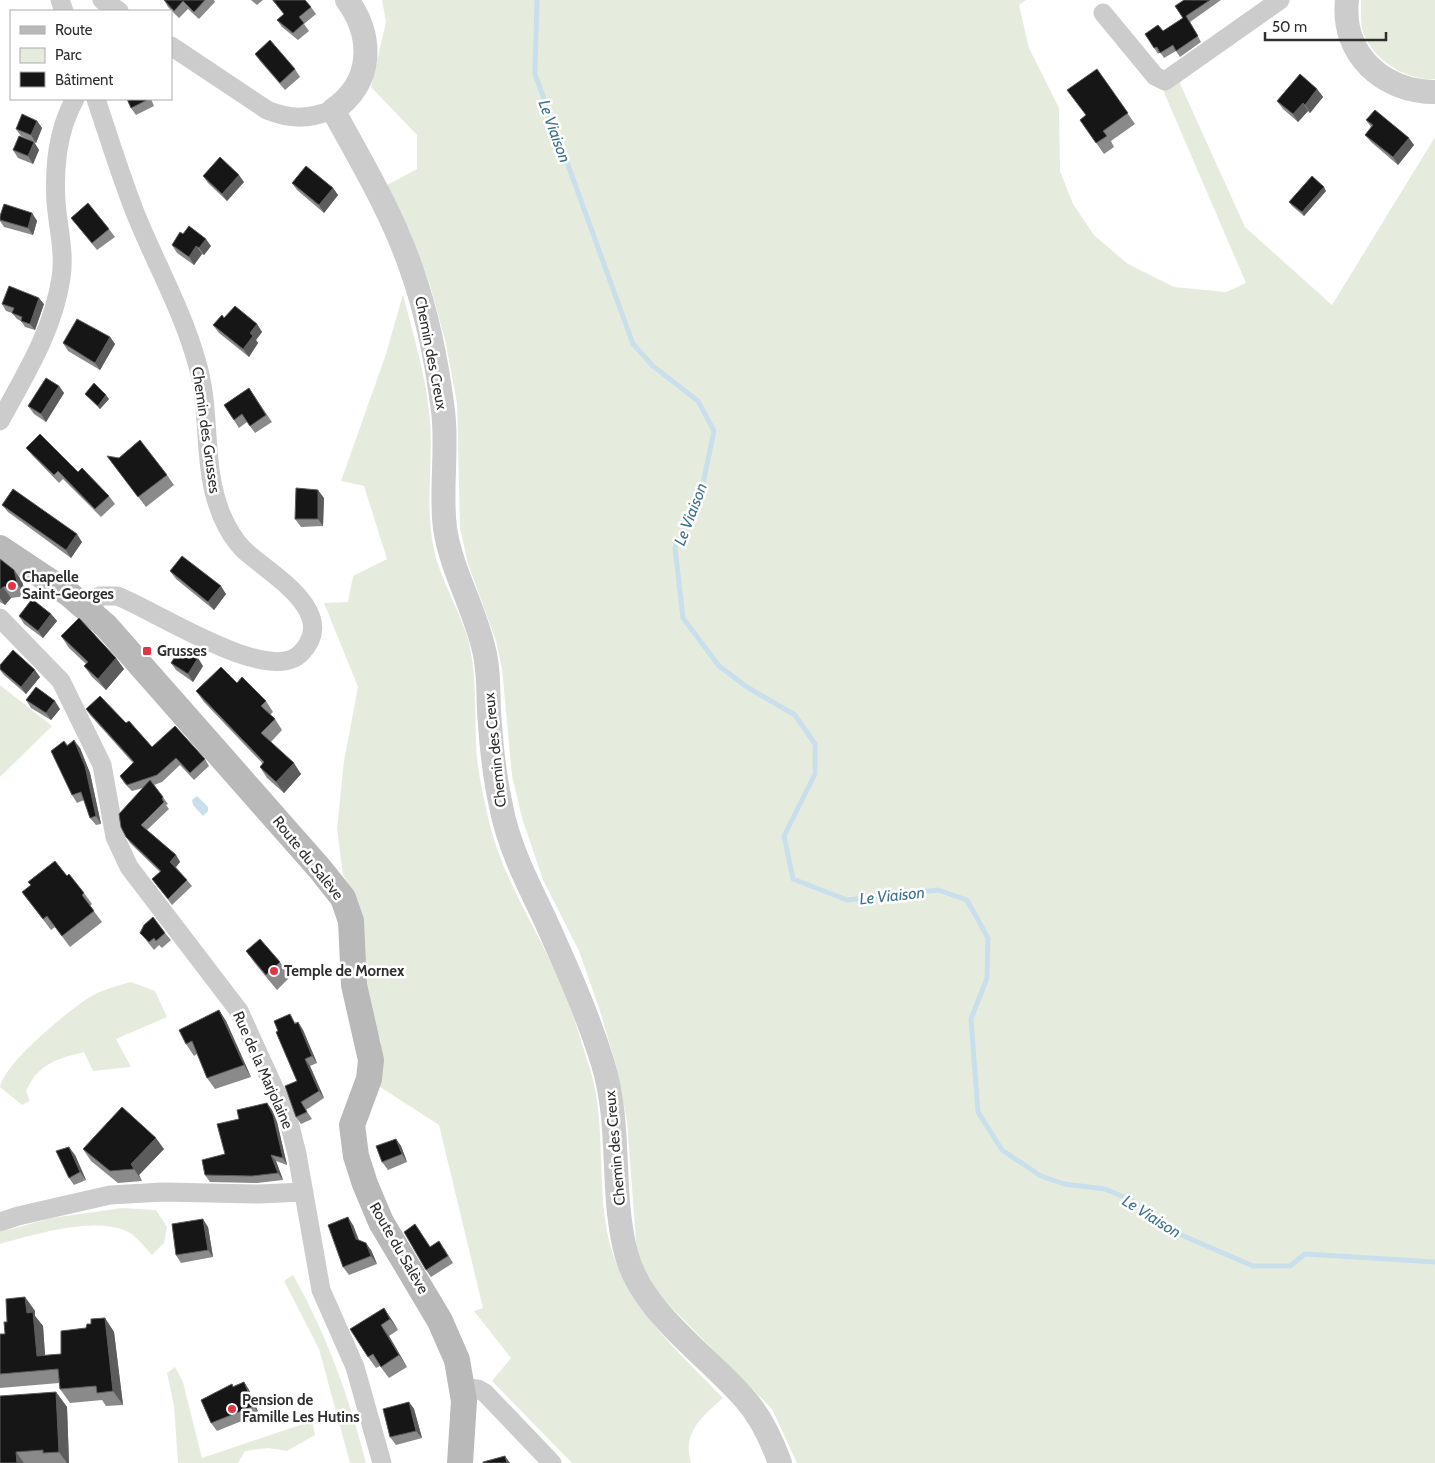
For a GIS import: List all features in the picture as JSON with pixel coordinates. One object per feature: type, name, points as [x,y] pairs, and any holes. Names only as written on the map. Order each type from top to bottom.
[{"type":"main road","name":"Route du Salève","points":[[0,548],[88,610],[133,655],[314,862],[336,888],[348,909],[352,933],[354,985],[371,1060],[369,1079],[352,1125],[356,1156],[365,1184],[381,1222],[440,1321],[457,1360],[463,1388],[464,1413],[460,1463]]},
{"type":"street","points":[[102,0],[117,10]]},
{"type":"street","points":[[172,47],[267,110],[280,115],[302,118],[333,110],[353,94],[364,63],[363,30],[346,0]]},
{"type":"street","points":[[1102,13],[1155,76],[1165,81],[1280,0]]},
{"type":"street","points":[[1347,0],[1347,25],[1352,43],[1366,65],[1388,82],[1402,88],[1420,92],[1435,92]]},
{"type":"street","points":[[0,421],[45,338],[56,303],[61,277],[63,245],[56,203],[58,156],[62,130],[75,100]]},
{"type":"street","name":"Chemin des Grusses","points":[[88,610],[100,596],[117,596],[241,655],[263,662],[279,663],[299,656],[308,646],[311,636],[310,613],[298,594],[242,548],[221,514],[211,487],[205,403],[195,356],[136,216],[96,100]]},
{"type":"street","name":"Chemin des Creux","points":[[333,110],[393,226],[410,263],[420,294],[434,353],[443,414],[445,526],[456,571],[484,647],[488,673],[496,779],[501,810],[508,836],[524,874],[580,996],[605,1069],[615,1120],[622,1231],[626,1254],[633,1273],[660,1312],[748,1401],[780,1463]]},
{"type":"street","name":"Rue de la Marjolaine","points":[[0,618],[61,681],[102,765],[115,837],[129,867],[242,1018],[288,1118],[304,1192],[318,1281],[355,1368],[382,1463]]},
{"type":"street","points":[[0,1222],[18,1216],[110,1195],[164,1192],[258,1194],[304,1192]]},
{"type":"street","points":[[463,1388],[478,1389],[485,1393],[552,1463]]},
{"type":"green space","points":[[382,0],[1026,0],[1019,5],[1029,48],[1059,108],[1060,171],[1073,204],[1094,235],[1128,264],[1174,287],[1226,292],[1246,283],[1163,90],[1178,79],[1245,227],[1332,305],[1435,137],[1435,1463],[797,1463],[772,1409],[667,1303],[646,1277],[637,1255],[627,1121],[616,1065],[579,951],[543,880],[522,818],[512,776],[502,669],[496,641],[468,564],[460,528],[457,403],[445,340],[430,285],[410,232],[387,185],[417,169],[417,135],[371,87],[386,22]]},
{"type":"green space","points":[[1361,0],[1435,0],[1435,79],[1424,79],[1402,72],[1392,67],[1374,51],[1363,32]]},
{"type":"green space","points":[[403,294],[426,389],[430,421],[430,524],[432,539],[438,565],[464,626],[471,653],[477,757],[489,821],[503,865],[563,988],[591,1072],[600,1129],[602,1187],[606,1225],[612,1252],[622,1276],[650,1320],[723,1398],[701,1419],[692,1434],[689,1442],[691,1463],[572,1463],[492,1381],[511,1358],[474,1311],[483,1308],[439,1125],[380,1087],[381,1042],[367,1003],[358,901],[343,875],[337,829],[344,761],[358,687],[324,603],[348,602],[353,576],[387,559],[364,486],[341,481],[386,354]]},
{"type":"green space","points":[[0,685],[52,726],[0,777]]},
{"type":"green space","points":[[131,982],[155,991],[167,1017],[116,1039],[131,1067],[93,1071],[84,1052],[57,1060],[43,1068],[26,1091],[30,1101],[22,1105],[0,1087],[4,1077],[24,1052],[66,1015],[93,995]]},
{"type":"green space","points":[[122,1208],[156,1210],[167,1227],[164,1243],[152,1255],[133,1235],[120,1229],[104,1226],[87,1226],[48,1231],[0,1244],[0,1232],[52,1218]]},
{"type":"green space","points":[[293,1275],[327,1343],[352,1414],[366,1463],[350,1463],[319,1349],[284,1281]]},
{"type":"green space","points":[[175,1367],[183,1382],[202,1458],[312,1421],[315,1435],[287,1451],[268,1448],[245,1451],[238,1463],[178,1463],[174,1406],[167,1373]]},
{"type":"water","points":[[197,796],[208,807],[208,811],[203,816],[193,805],[192,800]]},
{"type":"building","points":[[164,0],[205,0],[194,12],[183,1],[174,11]]},
{"type":"building","points":[[273,0],[305,0],[311,7],[299,17],[304,23],[293,33],[277,20],[284,14]]},
{"type":"building","points":[[1184,0],[1210,0],[1186,16],[1198,36],[1176,51],[1173,45],[1160,53],[1157,47],[1154,48],[1145,34],[1158,25],[1163,31],[1183,18],[1175,6]]},
{"type":"building","points":[[270,40],[295,69],[280,83],[255,54]]},
{"type":"building","points":[[1097,69],[1128,113],[1103,131],[1107,136],[1096,143],[1080,120],[1086,115],[1067,90]]},
{"type":"building","points":[[1300,74],[1317,89],[1305,105],[1303,103],[1293,114],[1277,101]]},
{"type":"building","points":[[127,100],[147,100],[131,108]]},
{"type":"building","points":[[1375,110],[1409,138],[1393,157],[1365,135],[1373,125],[1366,120]]},
{"type":"building","points":[[22,114],[37,121],[31,135],[16,129]]},
{"type":"building","points":[[19,136],[34,142],[28,156],[13,150]]},
{"type":"building","points":[[220,157],[239,175],[222,194],[203,176]]},
{"type":"building","points":[[306,166],[333,188],[319,205],[292,183]]},
{"type":"building","points":[[1312,176],[1324,187],[1302,212],[1289,202]]},
{"type":"building","points":[[88,203],[109,229],[92,243],[71,218]]},
{"type":"building","points":[[4,204],[32,213],[28,228],[0,220]]},
{"type":"building","points":[[189,226],[206,239],[199,248],[196,246],[189,257],[172,245],[180,232],[183,234]]},
{"type":"building","points":[[9,286],[39,298],[30,324],[21,321],[22,317],[12,313],[14,308],[2,304]]},
{"type":"building","points":[[235,306],[257,324],[250,333],[253,336],[243,349],[213,325],[222,315],[224,318]]},
{"type":"building","points":[[77,319],[110,337],[95,363],[63,343]]},
{"type":"building","points":[[46,378],[59,386],[41,414],[28,406]]},
{"type":"building","points":[[94,383],[106,395],[98,406],[85,394]]},
{"type":"building","points":[[249,388],[266,415],[250,426],[242,414],[234,420],[224,405]]},
{"type":"building","points":[[40,434],[78,472],[82,468],[109,496],[95,509],[58,471],[54,475],[26,448]]},
{"type":"building","points":[[140,440],[167,475],[138,497],[107,456],[119,458]]},
{"type":"building","points":[[296,488],[318,490],[318,519],[295,519]]},
{"type":"building","points":[[13,489],[77,534],[66,550],[2,505]]},
{"type":"building","points":[[182,556],[221,586],[208,602],[170,571]]},
{"type":"building","points":[[0,559],[14,570],[18,585],[3,587],[0,590]]},
{"type":"building","points":[[32,599],[51,614],[38,631],[19,616]]},
{"type":"building","points":[[79,618],[116,658],[98,679],[84,666],[88,662],[61,636]]},
{"type":"building","points":[[181,647],[198,658],[188,674],[171,663]]},
{"type":"building","points":[[13,650],[35,670],[21,687],[0,669],[0,665]]},
{"type":"building","points":[[221,667],[237,683],[242,677],[266,701],[261,706],[275,719],[261,733],[294,763],[276,782],[260,767],[264,762],[196,691]]},
{"type":"building","points":[[36,687],[55,701],[46,713],[26,700]]},
{"type":"building","points":[[100,696],[126,723],[129,721],[152,747],[175,726],[205,759],[190,773],[176,758],[157,775],[127,785],[120,776],[134,762],[86,709]]},
{"type":"building","points":[[74,740],[85,766],[96,816],[90,818],[81,792],[72,795],[51,751],[64,741],[67,746]]},
{"type":"building","points":[[150,780],[163,797],[164,802],[141,825],[176,855],[170,862],[187,880],[168,899],[152,879],[161,871],[126,837],[121,827],[119,814]]},
{"type":"building","points":[[55,861],[67,876],[69,874],[84,893],[82,895],[94,911],[62,936],[47,916],[43,919],[22,892],[31,885],[28,882]]},
{"type":"building","points":[[153,917],[165,933],[156,941],[154,938],[149,942],[140,933],[144,925]]},
{"type":"building","points":[[260,939],[280,962],[266,975],[246,951]]},
{"type":"building","points":[[219,1010],[244,1065],[207,1078],[192,1041],[186,1044],[179,1030]]},
{"type":"building","points":[[290,1014],[295,1024],[298,1022],[312,1056],[305,1059],[319,1091],[301,1102],[307,1112],[296,1117],[285,1086],[297,1081],[276,1032],[278,1031],[274,1021]]},
{"type":"building","points":[[267,1103],[273,1115],[283,1158],[271,1155],[278,1173],[252,1176],[205,1175],[202,1160],[225,1154],[217,1124],[239,1119],[237,1110]]},
{"type":"building","points":[[122,1107],[156,1138],[131,1164],[134,1169],[110,1171],[83,1149]]},
{"type":"building","points":[[396,1139],[402,1154],[382,1162],[376,1146]]},
{"type":"building","points":[[69,1147],[80,1172],[69,1178],[56,1151]]},
{"type":"building","points":[[348,1217],[356,1239],[366,1243],[371,1256],[343,1267],[328,1225]]},
{"type":"building","points":[[203,1219],[208,1250],[176,1255],[172,1224]]},
{"type":"building","points":[[415,1224],[430,1247],[439,1241],[448,1256],[426,1270],[404,1232]]},
{"type":"building","points":[[25,1297],[27,1313],[33,1312],[37,1356],[61,1354],[61,1331],[86,1328],[87,1324],[91,1324],[91,1319],[105,1318],[113,1391],[97,1393],[96,1386],[60,1389],[58,1369],[0,1374],[0,1334],[5,1334],[4,1322],[7,1322],[6,1299]]},
{"type":"building","points":[[384,1308],[390,1319],[381,1325],[399,1355],[381,1367],[373,1354],[368,1357],[350,1329]]},
{"type":"building","name":"Pension de Famille Les Hutins","points":[[244,1382],[254,1406],[211,1423],[201,1400],[232,1384],[233,1387]]},
{"type":"building","points":[[56,1392],[59,1452],[43,1453],[43,1450],[16,1452],[17,1463],[0,1463],[0,1396]]},
{"type":"building","points":[[409,1402],[416,1431],[390,1437],[383,1409]]},
{"type":"building","points":[[505,1456],[507,1463],[483,1463],[483,1462]]},
{"type":"waterway","name":"Le Viaison","points":[[537,0],[535,74],[633,344],[653,366],[698,401],[714,431],[701,493],[675,548],[683,618],[719,666],[747,687],[795,715],[815,744],[815,774],[784,836],[793,879],[847,900],[938,890],[967,900],[988,938],[987,978],[971,1019],[978,1112],[1002,1150],[1041,1176],[1064,1184],[1105,1189],[1131,1200],[1179,1234],[1253,1266],[1290,1266],[1305,1254],[1435,1262]]},
{"type":"place","name":"Chapelle Saint-Georges","points":[[12,586]]},
{"type":"place","name":"Grusses","points":[[147,651]]},
{"type":"place","name":"Temple de Mornex","points":[[274,971]]},
{"type":"place","name":"Pension de Famille Les Hutins","points":[[232,1409]]}]
